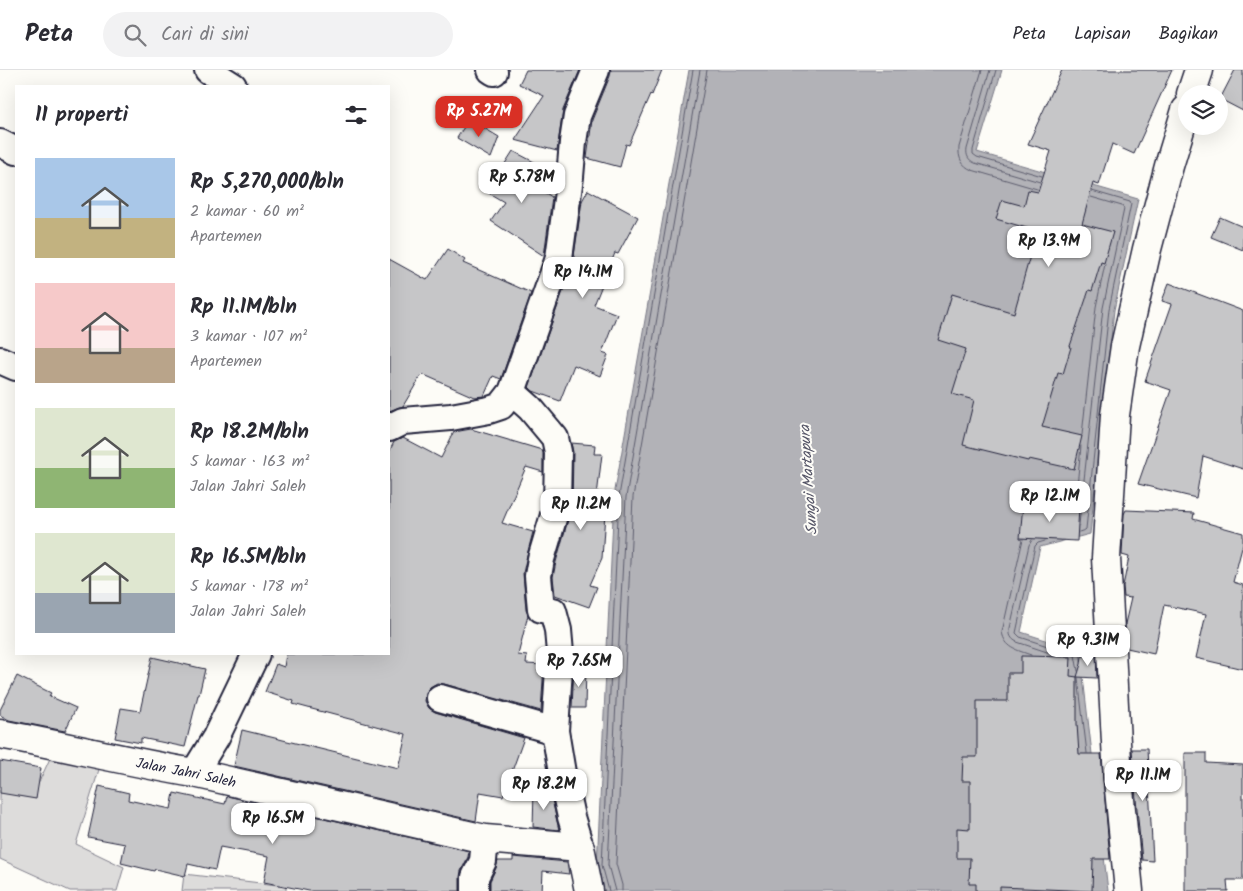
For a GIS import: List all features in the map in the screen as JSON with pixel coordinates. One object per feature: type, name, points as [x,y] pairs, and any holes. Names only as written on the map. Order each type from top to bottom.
[{"type":"street","points":[[208,70],[231,85]]},
{"type":"street","points":[[394,420],[451,417],[489,410],[502,406],[512,392],[559,258],[573,142],[578,116],[596,70]]},
{"type":"street","points":[[1194,85],[1199,70]]},
{"type":"street","points":[[1129,891],[1118,779],[1106,558],[1115,415],[1125,346],[1147,249],[1178,135]]},
{"type":"street","points":[[0,143],[15,150]]},
{"type":"street","points":[[0,360],[15,367]]},
{"type":"street","points":[[512,392],[530,408],[555,438],[558,452],[557,505],[540,559],[538,576],[541,609],[553,611],[558,630],[560,653],[554,731],[569,809],[580,847],[589,891]]},
{"type":"street","points":[[194,773],[216,737],[256,655]]},
{"type":"street","points":[[440,698],[554,731]]},
{"type":"street","name":"Jalan Jahri Saleh","points":[[0,734],[194,773],[485,839],[580,847]]},
{"type":"street","points":[[475,891],[475,877],[483,861],[485,839]]},
{"type":"shaded area","points":[[53,752],[101,763],[76,844],[124,867],[117,891],[70,891],[0,859],[0,790],[32,797]]},
{"type":"shaded area","points":[[184,874],[286,886],[286,891],[182,891]]},
{"type":"water","name":"Sungai Martapura","points":[[689,70],[1002,70],[977,152],[1138,199],[1114,310],[1090,534],[1040,547],[1021,632],[1080,651],[1108,891],[604,891],[597,866],[614,496]]},
{"type":"building","points":[[526,70],[580,70],[563,110],[557,151],[515,140],[544,96],[519,84]]},
{"type":"building","points":[[611,70],[662,70],[629,145],[626,144],[620,167],[587,158],[592,120]]},
{"type":"building","points":[[1062,70],[1172,70],[1134,154],[1112,144],[1099,185],[1093,183],[1082,224],[1113,232],[1104,263],[1101,262],[1092,291],[1089,290],[1070,346],[1063,374],[1058,373],[1042,427],[1082,436],[1074,469],[1029,459],[1028,461],[963,445],[974,400],[952,394],[966,349],[938,340],[952,294],[1014,313],[1037,231],[996,219],[1002,200],[1024,206],[1028,190],[1038,192],[1051,151],[1028,144]]},
{"type":"building","points":[[1235,70],[1243,70],[1243,111],[1228,103],[1227,85]]},
{"type":"building","points":[[469,119],[499,137],[491,158],[457,138]]},
{"type":"building","points":[[513,151],[536,163],[525,180],[552,197],[544,256],[491,221],[504,202],[487,192]]},
{"type":"building","points":[[588,190],[638,217],[618,254],[615,253],[594,305],[617,314],[602,353],[608,355],[600,376],[574,365],[560,401],[533,391],[529,387],[573,263],[582,201]]},
{"type":"building","points":[[1220,217],[1243,227],[1243,250],[1211,237]]},
{"type":"building","points":[[448,249],[465,260],[463,263],[531,293],[501,379],[493,376],[484,396],[474,397],[422,374],[403,406],[390,411],[390,260],[427,280]]},
{"type":"building","points":[[1169,283],[1243,311],[1243,469],[1203,456],[1196,498],[1138,484],[1171,390],[1145,381],[1172,304],[1162,301]]},
{"type":"building","points":[[471,429],[542,450],[543,453],[543,472],[526,467],[502,523],[533,532],[523,573],[528,615],[518,655],[527,656],[526,664],[544,665],[541,711],[437,683],[430,687],[425,701],[429,708],[435,712],[524,738],[503,796],[480,792],[476,821],[234,766],[242,730],[398,768],[406,734],[293,704],[294,701],[265,692],[276,664],[284,667],[286,655],[390,655],[390,450],[394,442],[403,438],[441,458],[454,432]]},
{"type":"building","points":[[571,443],[595,445],[594,454],[602,454],[595,512],[605,513],[602,558],[590,585],[597,587],[589,607],[555,595],[553,577],[572,506],[573,452]]},
{"type":"building","points":[[1023,504],[1079,507],[1077,541],[1020,538]]},
{"type":"building","points":[[1126,510],[1194,513],[1193,519],[1243,533],[1243,544],[1233,582],[1243,585],[1243,669],[1196,658],[1206,614],[1164,605],[1154,654],[1127,648],[1125,624],[1131,598],[1124,597],[1123,586],[1129,557],[1122,555],[1124,514]]},
{"type":"building","points":[[1021,656],[1071,657],[1070,676],[1077,677],[1079,754],[1101,754],[1110,859],[1093,859],[1092,891],[1000,887],[1000,891],[976,891],[976,884],[969,884],[970,858],[957,858],[957,828],[970,829],[970,781],[962,781],[963,757],[977,757],[977,701],[1008,701],[1008,673],[1021,673]]},
{"type":"building","points":[[1082,656],[1096,656],[1097,678],[1077,677]]},
{"type":"building","points":[[152,657],[205,669],[185,747],[141,738],[141,743],[115,738],[121,708],[140,711]]},
{"type":"building","points":[[574,666],[586,667],[585,708],[572,708]]},
{"type":"building","points":[[17,676],[51,693],[49,696],[76,708],[65,731],[9,720],[0,715],[0,710]]},
{"type":"building","points":[[1132,749],[1147,749],[1153,861],[1142,860]]},
{"type":"building","points":[[1185,753],[1206,753],[1206,763],[1243,765],[1243,880],[1227,880],[1228,891],[1185,891]]},
{"type":"building","points":[[0,761],[41,768],[36,799],[0,793]]},
{"type":"building","points":[[99,786],[129,793],[128,800],[171,809],[174,793],[225,804],[227,796],[469,851],[461,871],[460,891],[309,891],[264,882],[269,856],[220,847],[215,870],[188,864],[185,876],[121,863],[125,844],[88,837]]},
{"type":"building","points":[[534,790],[550,791],[559,830],[533,827]]},
{"type":"building","points":[[513,857],[567,862],[569,874],[543,871],[542,891],[490,891],[490,881],[498,861],[513,861]]}]
